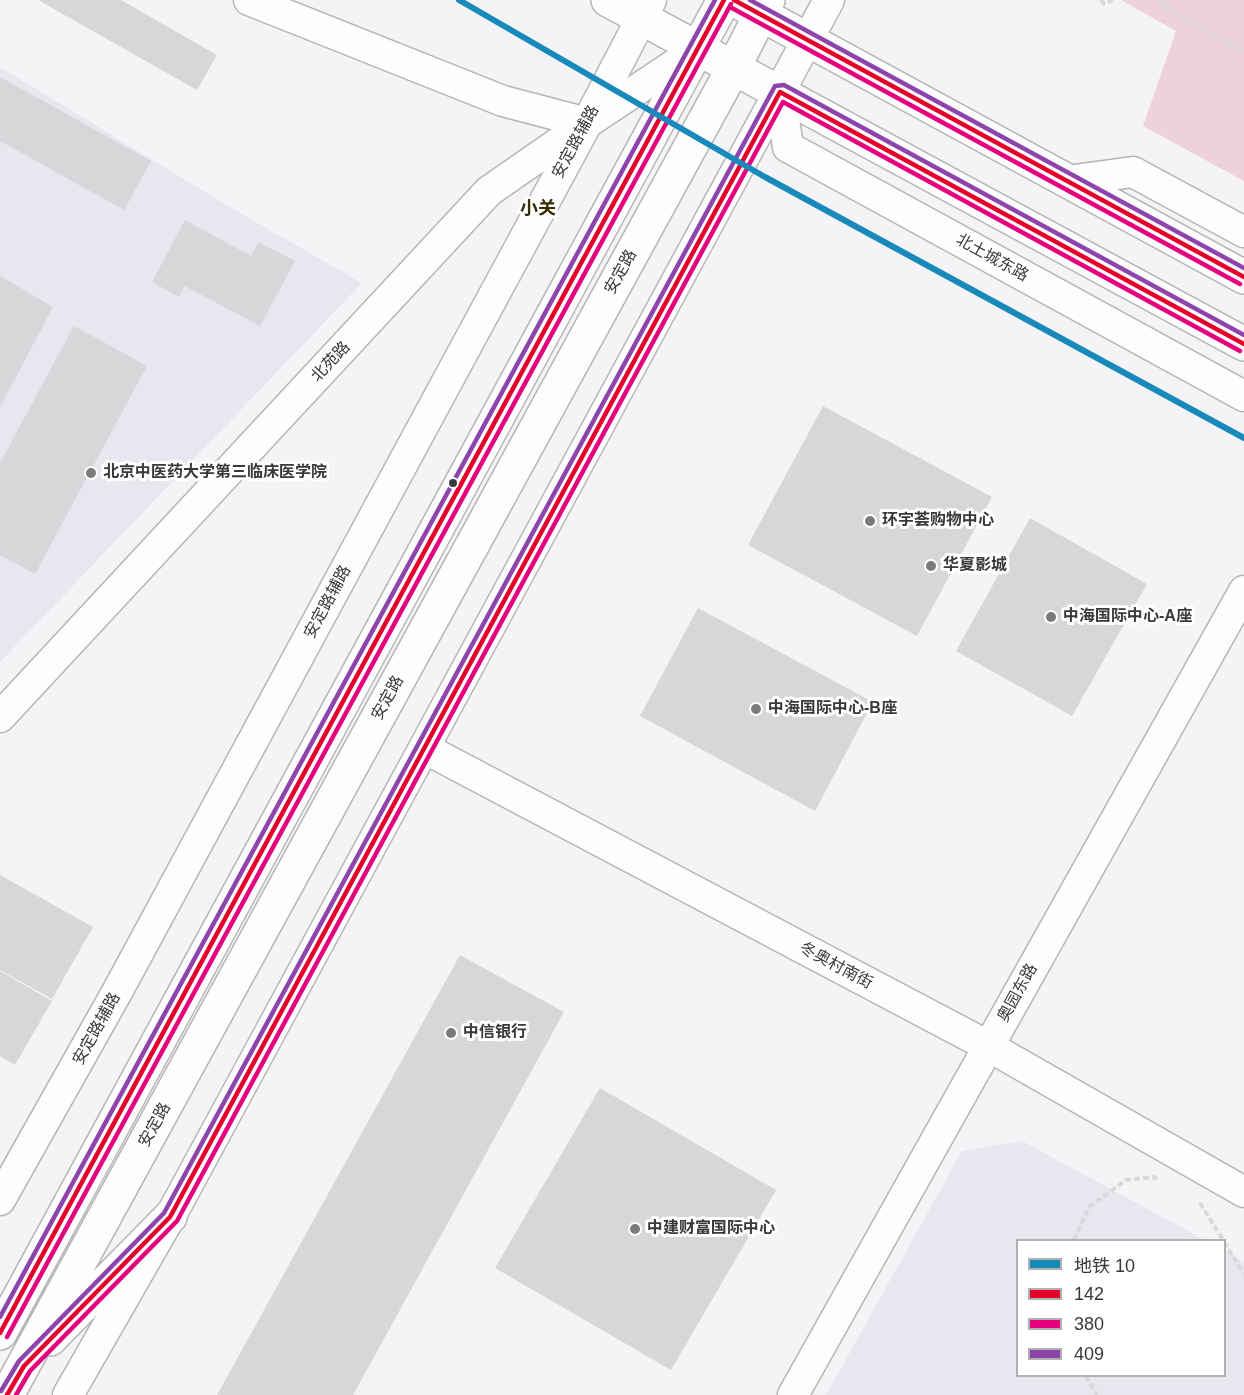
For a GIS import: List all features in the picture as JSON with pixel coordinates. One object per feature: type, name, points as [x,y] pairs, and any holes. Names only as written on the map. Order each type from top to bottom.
[{"type":"main road","points":[[608,0],[646,9],[698,49],[1244,344]]},
{"type":"main road","points":[[0,1333],[724,0]]},
{"type":"main road","points":[[754,5],[808,39],[1244,277]]},
{"type":"main road","name":"安定路","points":[[7,1395],[734,67],[754,5]]},
{"type":"main road","points":[[24,1366],[170,1217]]},
{"type":"street","points":[[249,0],[503,101],[586,123]]},
{"type":"street","points":[[68,1395],[170,1217],[829,0]]},
{"type":"street","name":"安定路辅路","points":[[0,1200],[117,992],[646,9]]},
{"type":"street","name":"北苑路","points":[[0,717],[489,191],[698,49]]},
{"type":"street","name":"北土城东路","points":[[780,92],[788,147],[1244,396]]},
{"type":"street","points":[[1068,181],[1133,172],[1244,232]]},
{"type":"street","name":"奥园东路","points":[[793,1395],[1244,591]]},
{"type":"street","name":"冬奥村南街","points":[[424,748],[988,1046],[1244,1192]]},
{"type":"path","points":[[1101,0],[1104,4],[1113,0]]},
{"type":"path","points":[[1161,0],[1161,6],[1244,52]]},
{"type":"path","points":[[1074,1239],[1089,1207],[1126,1180],[1154,1177],[1163,1183]]},
{"type":"path","points":[[1191,1198],[1200,1204],[1223,1239]]},
{"type":"path","points":[[1226,1244],[1244,1274]]},
{"type":"path","points":[[1087,1377],[1097,1395]]},
{"type":"shaded area","points":[[1121,0],[1244,0],[1244,181],[1143,126],[1176,31]]},
{"type":"shaded area","name":"北京中医药大学第三临床医学院","points":[[0,67],[228,206],[362,283],[0,662]]},
{"type":"shaded area","points":[[1022,1141],[1203,1239],[1016,1239],[1016,1377],[1226,1377],[1226,1252],[1244,1262],[1244,1395],[826,1395],[962,1151]]},
{"type":"building","points":[[38,0],[121,0],[217,55],[197,90]]},
{"type":"building","points":[[0,77],[151,161],[124,210],[0,141]]},
{"type":"building","points":[[185,220],[251,256],[258,242],[295,261],[260,326],[185,286],[179,297],[152,282]]},
{"type":"building","points":[[0,276],[53,307],[0,407]]},
{"type":"building","points":[[74,326],[147,366],[35,574],[0,555],[0,463]]},
{"type":"building","name":"环宇荟购物中心","points":[[823,406],[992,497],[917,636],[748,545]]},
{"type":"building","name":"中海国际中心-A座","points":[[1030,518],[1147,584],[1072,716],[956,651]]},
{"type":"building","name":"中海国际中心-B座","points":[[698,608],[873,702],[815,811],[640,716]]},
{"type":"building","points":[[0,875],[93,927],[52,999],[0,970]]},
{"type":"building","points":[[460,955],[564,1012],[353,1395],[217,1395]]},
{"type":"building","points":[[0,971],[52,1001],[15,1065],[0,1056]]},
{"type":"building","name":"中建财富国际中心","points":[[600,1088],[776,1190],[671,1370],[495,1268]]},
{"type":"metro line","name":"10","points":[[459,0],[765,177],[1244,438]]},
{"type":"transit line","name":"409","points":[[0,1317],[715,0]]},
{"type":"transit line","name":"142","points":[[0,1333],[724,0]]},
{"type":"transit line","name":"142","points":[[734,0],[1244,277]]},
{"type":"transit line","name":"409","points":[[750,0],[1244,268]]},
{"type":"transit line","name":"380","points":[[7,1337],[731,4]]},
{"type":"transit line","name":"380","points":[[730,7],[1240,284]]},
{"type":"transit line","name":"409","points":[[1,1391],[19,1361],[164,1213],[775,86],[784,85],[1244,335]]},
{"type":"transit line","name":"142","points":[[7,1395],[24,1366],[170,1217],[780,92],[1244,344]]},
{"type":"transit line","name":"380","points":[[16,1395],[30,1371],[177,1221],[783,102],[1240,351]]},
{"type":"place","name":"北京中医药大学第三临床医学院","points":[[91,473]]},
{"type":"place","name":"环宇荟购物中心","points":[[870,521]]},
{"type":"place","name":"华夏影城","points":[[931,566]]},
{"type":"place","name":"中海国际中心-A座","points":[[1051,617]]},
{"type":"place","name":"中海国际中心-B座","points":[[756,709]]},
{"type":"place","name":"中信银行","points":[[451,1033]]},
{"type":"place","name":"中建财富国际中心","points":[[635,1229]]},
{"type":"district","name":"小关","points":[[538,209]]}]
